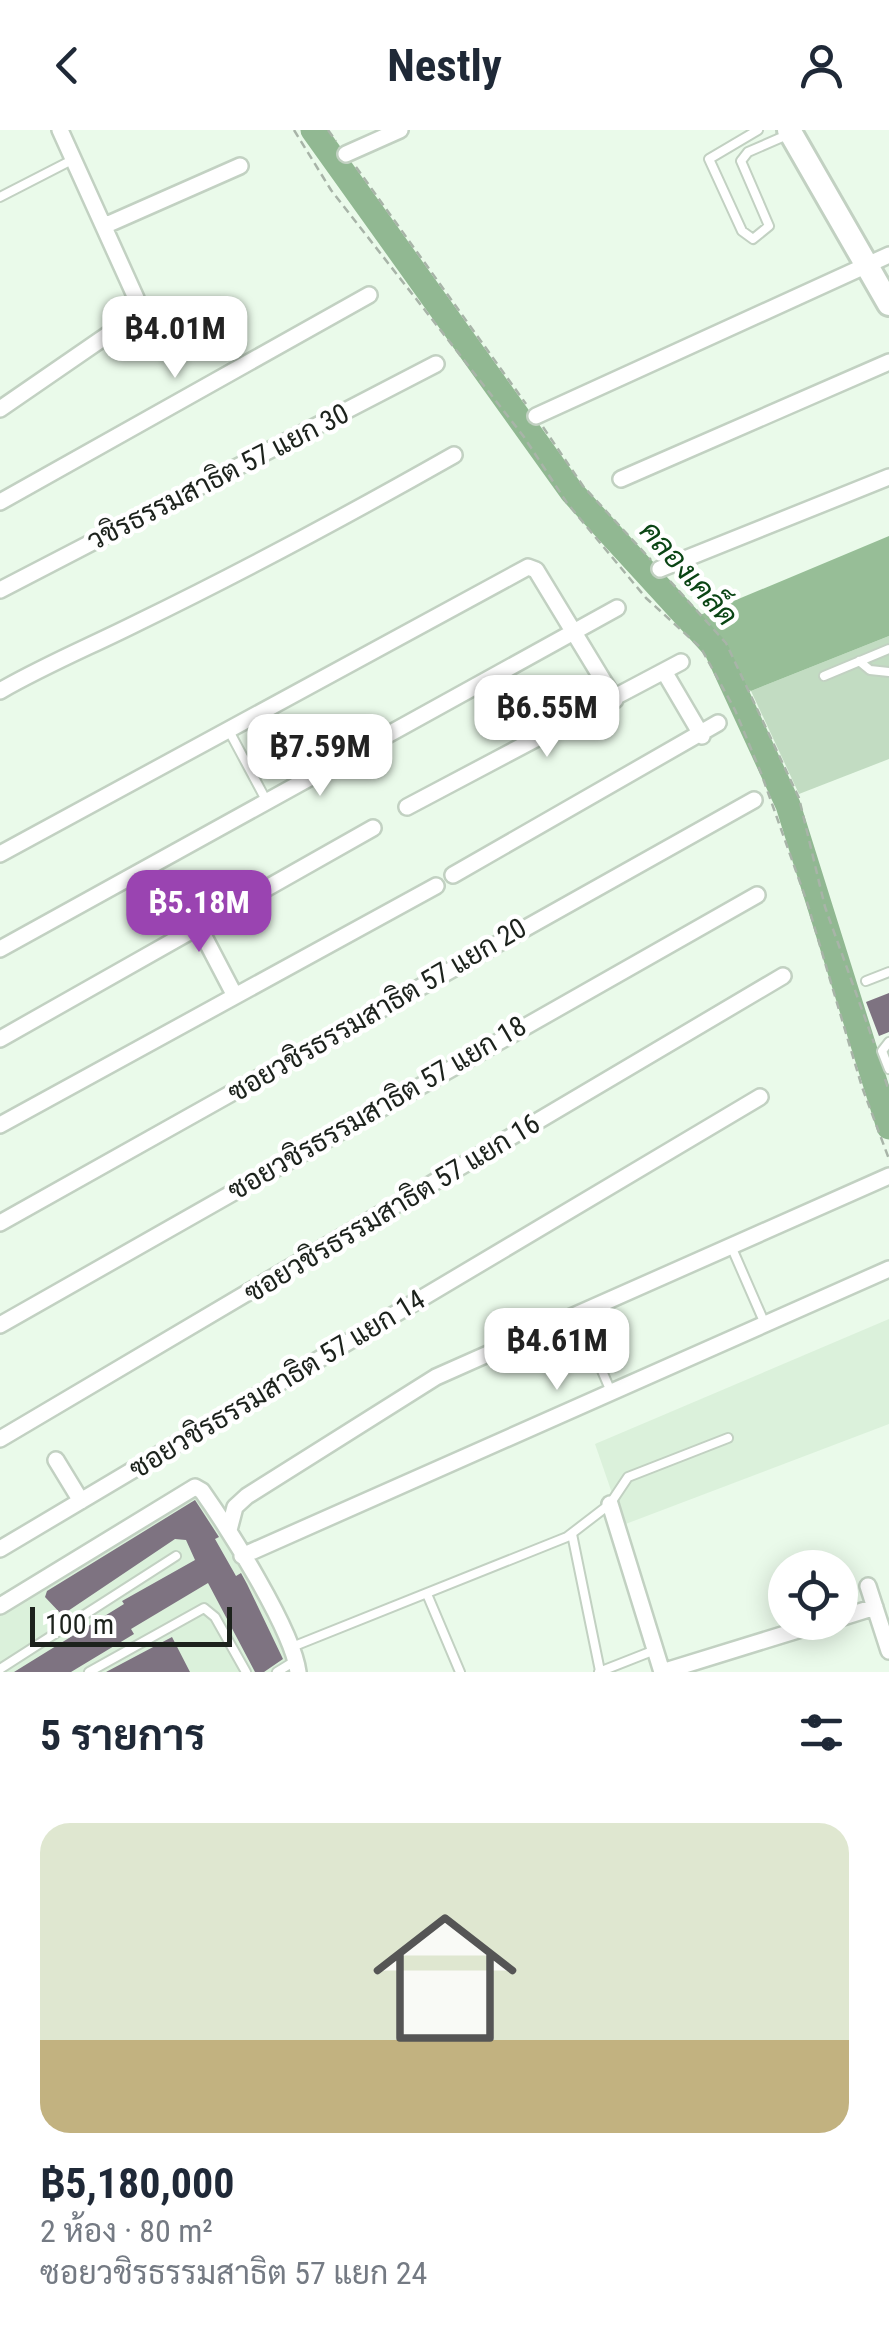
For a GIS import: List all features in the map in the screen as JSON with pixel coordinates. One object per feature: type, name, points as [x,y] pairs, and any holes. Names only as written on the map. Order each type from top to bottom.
[{"type":"street","points":[[0,409],[138,314],[136,298],[60,130]]},
{"type":"street","points":[[346,154],[400,130]]},
{"type":"street","points":[[790,132],[878,260],[889,304]]},
{"type":"street","points":[[104,226],[240,166]]},
{"type":"street","points":[[536,416],[878,260]]},
{"type":"street","points":[[0,502],[369,295]]},
{"type":"street","points":[[621,479],[889,362]]},
{"type":"street","name":"วชิรธรรมสาธิต 57 แยก 30","points":[[0,590],[436,364]]},
{"type":"street","points":[[0,690],[62,654],[133,625],[340,519],[454,455]]},
{"type":"street","points":[[660,569],[889,477]]},
{"type":"street","points":[[0,854],[524,568],[536,570],[615,700]]},
{"type":"street","points":[[0,948],[617,608]]},
{"type":"street","points":[[408,807],[681,662]]},
{"type":"street","points":[[665,672],[702,736]]},
{"type":"street","points":[[453,875],[702,736],[718,723]]},
{"type":"street","name":"ซอยวชิรธรรมสาธิต 57 แยก 20","points":[[0,1223],[754,800]]},
{"type":"street","points":[[0,1039],[373,828]]},
{"type":"street","points":[[0,1125],[436,886]]},
{"type":"street","name":"ซอยวชิรธรรมสาธิต 57 แยก 18","points":[[0,1325],[757,895]]},
{"type":"street","points":[[200,929],[234,994]]},
{"type":"street","name":"ซอยวชิรธรรมสาธิต 57 แยก 16","points":[[0,1438],[783,976]]},
{"type":"street","name":"ซอยวชิรธรรมสาธิต 57 แยก 14","points":[[0,1549],[760,1097]]},
{"type":"street","points":[[228,1530],[235,1508],[248,1496],[424,1384],[889,1176]]},
{"type":"street","points":[[242,1556],[889,1269]]},
{"type":"street","points":[[56,1460],[81,1501]]},
{"type":"street","points":[[0,1606],[187,1488],[202,1490],[228,1530],[296,1660]]},
{"type":"street","points":[[610,1504],[662,1672],[768,1639]]},
{"type":"street","points":[[868,1586],[889,1651]]},
{"type":"street","points":[[858,1612],[875,1607]]},
{"type":"lane","points":[[758,130],[709,158],[742,231],[754,239],[769,226],[741,161],[748,152],[790,132]]},
{"type":"lane","points":[[0,196],[72,159]]},
{"type":"lane","points":[[824,676],[889,649]]},
{"type":"lane","points":[[859,661],[870,670],[889,672]]},
{"type":"lane","points":[[228,729],[267,802]]},
{"type":"lane","points":[[866,981],[889,972]]},
{"type":"lane","points":[[885,1069],[882,1051],[889,1042]]},
{"type":"lane","points":[[731,1246],[765,1325]]},
{"type":"lane","points":[[578,1314],[612,1394]]},
{"type":"lane","points":[[277,1672],[428,1594],[572,1534],[610,1504],[628,1477],[728,1438]]},
{"type":"lane","points":[[572,1534],[600,1672],[655,1650]]},
{"type":"lane","points":[[0,1668],[176,1556]]},
{"type":"lane","points":[[428,1594],[460,1672]]},
{"type":"lane","points":[[89,1672],[204,1608],[215,1617],[246,1672]]},
{"type":"path","points":[[294,130],[332,190],[524,437],[567,503],[646,598],[702,648],[736,710],[771,802],[889,1159]]},
{"type":"path","points":[[328,130],[584,486],[726,642],[799,798],[825,907],[876,1051]]},
{"type":"path","points":[[885,1069],[889,1091]]},
{"type":"shaded area","points":[[889,636],[889,759],[799,794],[751,691]]},
{"type":"shaded area","points":[[889,1319],[889,1424],[623,1525],[595,1444]]},
{"type":"shaded area","points":[[190,1492],[196,1494],[242,1568],[294,1672],[0,1672],[0,1615]]},
{"type":"green space","points":[[889,536],[889,636],[751,691],[735,682],[718,645],[693,618]]},
{"type":"building","points":[[889,993],[889,1032],[879,1036],[866,1002]]},
{"type":"building","points":[[195,1500],[219,1537],[215,1539],[236,1576],[241,1573],[283,1659],[264,1672],[255,1672],[208,1583],[131,1629],[134,1634],[71,1672],[14,1672],[124,1604],[122,1601],[195,1560],[186,1540],[175,1539],[62,1615],[45,1597],[47,1591]]},
{"type":"building","points":[[172,1637],[190,1672],[106,1672]]},
{"type":"waterway","name":"คลองเคล็ด","points":[[313,130],[572,492],[716,649],[788,805],[889,1127]]}]
